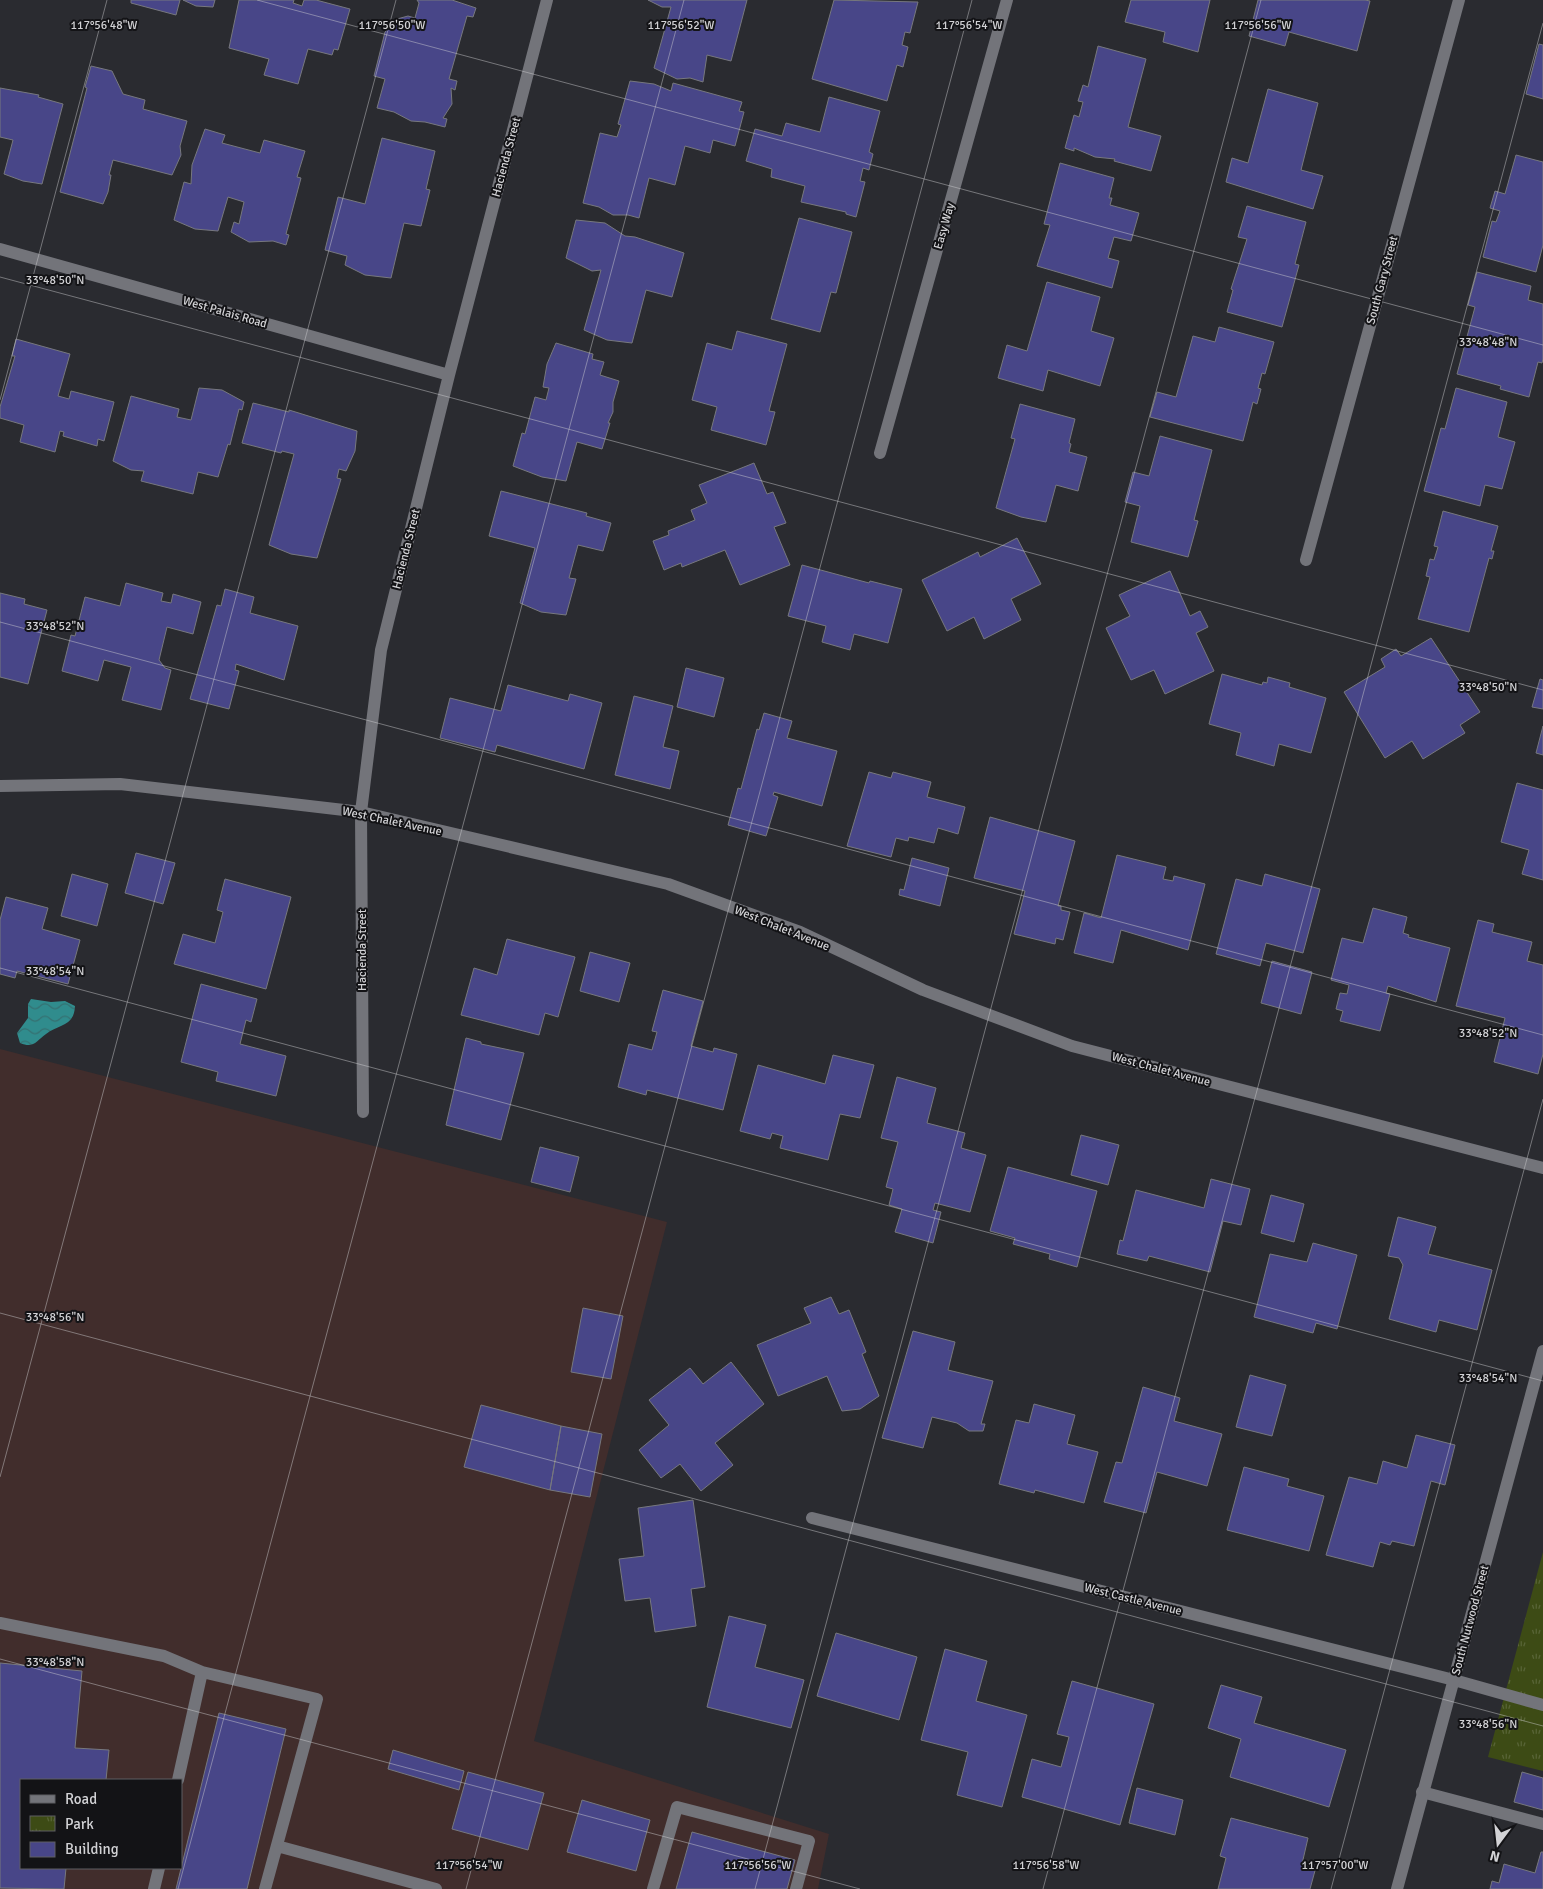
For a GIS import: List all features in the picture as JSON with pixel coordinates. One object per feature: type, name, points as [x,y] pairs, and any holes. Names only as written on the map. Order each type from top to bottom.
[{"type":"street","name":"Hacienda Street","points":[[363,1112],[361,812],[381,650],[449,375],[547,0]]},
{"type":"street","name":"Easy Way","points":[[880,453],[1007,0]]},
{"type":"street","name":"South Gary Street","points":[[1306,560],[1459,0]]},
{"type":"street","name":"West Palais Road","points":[[0,249],[449,375]]},
{"type":"street","name":"West Chalet Avenue","points":[[0,786],[120,784],[361,812],[668,884],[800,932],[923,990],[1072,1046],[1543,1168]]},
{"type":"street","name":"South Nutwood Street","points":[[1397,1889],[1543,1351]]},
{"type":"street","name":"West Castle Avenue","points":[[812,1518],[1454,1680],[1543,1705]]},
{"type":"street","points":[[0,1623],[164,1656],[202,1672],[317,1699],[265,1889]]},
{"type":"street","points":[[178,1779],[202,1672]]},
{"type":"street","points":[[1422,1792],[1543,1824]]},
{"type":"street","points":[[653,1889],[676,1807],[809,1841],[796,1889]]},
{"type":"street","points":[[277,1846],[436,1889]]},
{"type":"street","points":[[154,1889],[158,1869]]},
{"type":"shaded area","points":[[0,1049],[667,1222],[534,1741],[829,1834],[818,1889],[0,1889]]},
{"type":"green space","points":[[1543,1552],[1543,1771],[1488,1757]]},
{"type":"water","points":[[31,999],[51,1002],[65,1001],[75,1006],[72,1018],[69,1021],[46,1034],[32,1045],[25,1045],[20,1043],[17,1033],[28,1018],[28,1004]]},
{"type":"building","points":[[131,0],[180,0],[176,15],[131,3]]},
{"type":"building","points":[[183,0],[215,0],[213,7],[196,6]]},
{"type":"building","points":[[239,0],[294,0],[293,3],[302,6],[304,0],[316,0],[350,9],[338,50],[334,49],[332,55],[308,49],[298,84],[264,75],[269,59],[229,48]]},
{"type":"building","points":[[417,0],[452,0],[476,8],[473,17],[467,16],[449,79],[457,81],[455,90],[451,88],[452,104],[443,118],[447,119],[445,127],[411,121],[394,112],[377,108],[385,79],[374,76],[385,32],[397,19],[408,16],[415,18],[419,3]]},
{"type":"building","points":[[648,0],[747,0],[731,61],[707,55],[703,82],[690,78],[677,79],[654,68],[671,7],[662,7]]},
{"type":"building","points":[[834,0],[918,2],[910,33],[905,32],[902,45],[908,47],[903,67],[897,65],[887,101],[812,79]]},
{"type":"building","points":[[1131,0],[1210,0],[1198,52],[1163,42],[1165,32],[1125,22]]},
{"type":"building","points":[[1258,0],[1370,1],[1357,51],[1289,32],[1285,46],[1249,36]]},
{"type":"building","points":[[1539,44],[1543,45],[1543,99],[1526,94]]},
{"type":"building","points":[[1098,46],[1146,59],[1128,127],[1161,136],[1151,171],[1114,161],[1115,159],[1095,157],[1074,148],[1074,151],[1065,148],[1074,115],[1079,117],[1083,102],[1078,101],[1083,85],[1088,87]]},
{"type":"building","points":[[91,66],[112,71],[123,94],[145,100],[143,109],[187,121],[180,146],[181,155],[172,175],[113,160],[109,175],[111,175],[108,192],[103,204],[60,192]]},
{"type":"building","points":[[630,81],[654,84],[671,91],[673,83],[742,102],[739,111],[744,112],[735,146],[713,140],[710,153],[685,146],[675,185],[649,178],[639,218],[628,215],[613,215],[599,207],[583,203],[600,133],[617,137],[621,125],[618,124]]},
{"type":"building","points":[[0,88],[39,95],[38,97],[63,104],[42,184],[23,181],[4,174],[13,140],[0,137]]},
{"type":"building","points":[[1268,89],[1318,103],[1301,170],[1323,176],[1313,209],[1226,182],[1232,158],[1248,163]]},
{"type":"building","points":[[829,97],[880,111],[869,152],[873,154],[869,170],[863,168],[860,181],[865,182],[856,217],[846,214],[846,212],[801,202],[805,186],[771,177],[772,169],[746,161],[755,129],[782,136],[786,123],[820,132]]},
{"type":"building","points":[[205,129],[225,135],[222,143],[260,153],[264,140],[305,151],[297,177],[301,178],[286,234],[289,235],[286,245],[273,241],[249,242],[231,232],[234,222],[239,224],[244,202],[228,197],[218,231],[195,229],[174,220],[184,182],[191,184],[192,165]]},
{"type":"building","points":[[382,138],[435,151],[426,189],[430,190],[421,226],[404,223],[391,278],[365,275],[345,265],[347,256],[325,250],[338,197],[365,204]]},
{"type":"building","points":[[1516,155],[1543,162],[1543,245],[1536,272],[1483,257],[1492,221],[1496,222],[1500,211],[1490,208],[1495,191],[1505,194]]},
{"type":"building","points":[[1060,163],[1114,178],[1109,198],[1112,198],[1110,205],[1139,213],[1131,241],[1114,237],[1108,258],[1119,261],[1112,288],[1037,266],[1050,225],[1044,224]]},
{"type":"building","points":[[1247,206],[1306,222],[1295,264],[1299,265],[1282,327],[1227,312],[1233,290],[1231,289],[1247,239],[1238,237]]},
{"type":"building","points":[[799,218],[852,232],[836,293],[831,292],[820,332],[771,319]]},
{"type":"building","points":[[576,220],[605,223],[625,236],[635,237],[684,253],[672,297],[646,290],[632,343],[607,340],[584,330],[601,270],[592,271],[566,258]]},
{"type":"building","points":[[1477,272],[1531,286],[1528,300],[1543,304],[1543,359],[1542,363],[1538,362],[1529,397],[1500,389],[1501,386],[1457,374],[1475,307],[1468,305]]},
{"type":"building","points":[[1047,282],[1100,297],[1091,331],[1114,338],[1100,386],[1048,370],[1043,391],[998,378],[1007,345],[1027,351]]},
{"type":"building","points":[[1219,327],[1274,342],[1265,374],[1262,373],[1258,388],[1261,389],[1257,404],[1253,402],[1243,441],[1150,417],[1157,392],[1176,397],[1193,336],[1215,342]]},
{"type":"building","points":[[737,331],[787,344],[769,411],[775,412],[766,445],[711,430],[717,407],[692,400],[707,343],[732,350]]},
{"type":"building","points":[[16,339],[70,354],[58,396],[69,399],[71,391],[114,402],[104,441],[98,439],[97,446],[63,436],[64,432],[60,431],[55,452],[20,442],[24,425],[0,418],[0,407],[15,356],[12,356]]},
{"type":"building","points":[[556,343],[593,354],[592,359],[604,362],[600,375],[619,381],[613,402],[613,412],[608,423],[610,423],[602,449],[577,442],[566,481],[542,477],[513,466],[522,433],[525,434],[535,397],[546,400],[549,388],[543,387],[547,364]]},
{"type":"building","points":[[199,388],[222,390],[244,402],[242,410],[239,409],[230,445],[228,444],[218,477],[198,472],[193,494],[141,481],[144,471],[131,470],[113,461],[131,396],[179,409],[177,417],[191,420]]},
{"type":"building","points":[[1456,388],[1507,402],[1498,437],[1515,442],[1502,489],[1485,485],[1480,506],[1424,491],[1441,428],[1445,429]]},
{"type":"building","points":[[253,403],[289,412],[289,410],[357,431],[355,451],[346,471],[339,469],[337,478],[341,479],[317,558],[291,554],[269,545],[294,454],[282,451],[281,453],[242,443]]},
{"type":"building","points":[[1020,404],[1075,419],[1069,443],[1071,444],[1069,452],[1087,457],[1078,491],[1056,485],[1046,522],[1021,517],[996,508],[1015,439],[1011,438]]},
{"type":"building","points":[[1160,436],[1212,450],[1194,520],[1198,521],[1188,557],[1131,542],[1140,506],[1125,502],[1133,472],[1149,476]]},
{"type":"building","points":[[754,463],[767,494],[773,492],[786,523],[774,527],[790,565],[740,585],[725,550],[682,567],[681,563],[664,570],[653,541],[669,535],[668,531],[695,520],[691,510],[707,503],[699,485]]},
{"type":"building","points":[[501,491],[587,513],[586,516],[611,523],[603,551],[578,545],[569,578],[576,579],[566,615],[541,612],[520,603],[535,548],[489,536]]},
{"type":"building","points":[[1443,511],[1498,526],[1491,551],[1494,551],[1492,559],[1489,558],[1469,632],[1418,619],[1430,577],[1426,576],[1430,559],[1434,560],[1438,547],[1434,546]]},
{"type":"building","points":[[1017,538],[1041,584],[1011,599],[1021,620],[984,639],[974,617],[947,631],[922,580],[978,552],[980,557]]},
{"type":"building","points":[[802,565],[869,583],[870,581],[902,589],[888,643],[854,634],[850,650],[822,642],[826,626],[788,616]]},
{"type":"building","points":[[1170,571],[1190,616],[1200,611],[1208,627],[1196,633],[1214,671],[1165,694],[1154,670],[1131,680],[1106,628],[1130,616],[1119,595]]},
{"type":"building","points":[[126,583],[163,593],[161,601],[171,603],[173,594],[201,602],[193,634],[167,627],[159,660],[165,668],[171,670],[161,710],[122,700],[131,667],[104,660],[98,681],[62,671],[71,635],[75,636],[85,597],[120,606]]},
{"type":"building","points":[[225,589],[254,597],[250,613],[298,626],[284,680],[236,664],[235,670],[239,671],[229,709],[190,699],[217,605],[221,606]]},
{"type":"building","points":[[0,593],[25,599],[24,604],[47,610],[28,684],[0,677]]},
{"type":"building","points":[[1431,638],[1480,712],[1460,725],[1465,733],[1423,759],[1412,741],[1385,758],[1344,692],[1385,667],[1381,659],[1396,649],[1401,656]]},
{"type":"building","points":[[686,668],[724,678],[714,717],[677,707]]},
{"type":"building","points":[[1222,674],[1262,685],[1263,682],[1267,683],[1268,677],[1290,683],[1289,687],[1326,698],[1311,753],[1279,744],[1274,766],[1236,755],[1241,733],[1209,724]]},
{"type":"building","points":[[1540,679],[1543,680],[1543,709],[1532,707]]},
{"type":"building","points":[[508,685],[568,701],[570,694],[602,703],[584,769],[497,745],[495,752],[440,738],[450,698],[501,711]]},
{"type":"building","points":[[634,696],[673,706],[663,747],[679,751],[670,789],[615,775]]},
{"type":"building","points":[[764,713],[792,721],[787,738],[837,751],[822,806],[774,792],[773,795],[778,797],[766,836],[728,825],[738,788],[741,789],[757,729],[759,730]]},
{"type":"building","points":[[1543,726],[1543,755],[1536,753]]},
{"type":"building","points":[[869,772],[891,778],[893,772],[931,782],[927,797],[965,807],[958,834],[938,828],[934,843],[909,837],[908,841],[896,838],[891,857],[847,846]]},
{"type":"building","points":[[1517,783],[1543,790],[1543,880],[1522,874],[1529,850],[1501,842]]},
{"type":"building","points":[[990,817],[1075,841],[1058,906],[1061,906],[1061,910],[1070,912],[1063,940],[1056,938],[1055,944],[1014,934],[1025,891],[974,878]]},
{"type":"building","points":[[136,853],[175,863],[163,904],[125,893]]},
{"type":"building","points":[[1117,855],[1166,867],[1163,879],[1173,881],[1174,876],[1205,884],[1188,950],[1121,930],[1113,963],[1074,953],[1084,913],[1101,918]]},
{"type":"building","points":[[912,858],[949,868],[940,906],[899,895],[900,889],[904,890]]},
{"type":"building","points":[[72,874],[108,884],[97,926],[61,916]]},
{"type":"building","points":[[1265,874],[1320,889],[1303,953],[1266,943],[1260,966],[1216,954],[1236,879],[1262,886]]},
{"type":"building","points":[[225,879],[291,897],[266,989],[174,964],[183,934],[215,943],[223,912],[217,910]]},
{"type":"building","points":[[6,897],[48,908],[42,929],[80,940],[68,984],[17,971],[15,978],[0,974],[0,920]]},
{"type":"building","points":[[1373,908],[1407,917],[1403,933],[1409,935],[1408,937],[1450,948],[1436,1002],[1388,986],[1386,993],[1390,994],[1380,1031],[1340,1021],[1343,1011],[1336,1009],[1340,993],[1347,994],[1349,985],[1331,980],[1342,938],[1363,943]]},
{"type":"building","points":[[1478,920],[1494,924],[1492,932],[1532,942],[1527,961],[1543,965],[1543,1054],[1538,1074],[1494,1062],[1505,1018],[1456,1006]]},
{"type":"building","points":[[507,939],[575,957],[558,1017],[545,1013],[539,1035],[461,1015],[474,968],[497,975]]},
{"type":"building","points":[[590,952],[630,963],[619,1002],[580,991]]},
{"type":"building","points":[[1272,961],[1312,972],[1301,1014],[1261,1003]]},
{"type":"building","points":[[201,984],[257,999],[251,1022],[246,1020],[240,1044],[286,1056],[276,1096],[216,1081],[218,1072],[181,1062]]},
{"type":"building","points":[[663,990],[703,1001],[691,1046],[713,1052],[714,1048],[737,1054],[723,1110],[647,1090],[646,1095],[618,1087],[629,1044],[652,1050],[657,1032],[652,1031]]},
{"type":"building","points":[[466,1038],[481,1042],[481,1044],[524,1053],[501,1140],[446,1125]]},
{"type":"building","points":[[833,1055],[874,1065],[860,1118],[840,1114],[828,1160],[780,1148],[783,1136],[772,1133],[770,1139],[740,1131],[758,1065],[825,1084]]},
{"type":"building","points":[[897,1077],[936,1088],[927,1123],[965,1133],[961,1148],[986,1155],[970,1212],[935,1203],[933,1210],[941,1212],[933,1243],[895,1232],[902,1209],[889,1205],[893,1189],[886,1187],[898,1142],[881,1138]]},
{"type":"building","points":[[1081,1135],[1119,1145],[1108,1185],[1071,1175]]},
{"type":"building","points":[[540,1147],[579,1157],[570,1192],[531,1182]]},
{"type":"building","points":[[1008,1167],[1097,1191],[1077,1267],[1049,1259],[1050,1254],[1013,1244],[1015,1238],[990,1231]]},
{"type":"building","points":[[1211,1179],[1250,1189],[1241,1225],[1223,1221],[1210,1272],[1149,1256],[1147,1261],[1117,1254],[1120,1240],[1123,1241],[1136,1190],[1204,1208]]},
{"type":"building","points":[[1271,1195],[1304,1204],[1294,1242],[1261,1233]]},
{"type":"building","points":[[1398,1217],[1436,1227],[1428,1254],[1492,1270],[1477,1330],[1439,1320],[1436,1332],[1389,1319],[1403,1265],[1399,1258],[1388,1256]]},
{"type":"building","points":[[1313,1243],[1357,1255],[1337,1329],[1316,1323],[1313,1333],[1254,1317],[1270,1254],[1307,1262]]},
{"type":"building","points":[[831,1297],[839,1314],[849,1310],[866,1352],[862,1354],[879,1396],[860,1409],[842,1411],[827,1376],[778,1396],[757,1345],[811,1323],[804,1308]]},
{"type":"building","points":[[583,1308],[623,1316],[611,1379],[571,1372]]},
{"type":"building","points":[[913,1331],[955,1342],[948,1370],[993,1381],[981,1424],[985,1424],[983,1431],[969,1431],[957,1423],[932,1417],[923,1448],[882,1438]]},
{"type":"building","points":[[731,1362],[764,1404],[715,1443],[733,1465],[701,1491],[680,1464],[661,1478],[639,1450],[669,1425],[649,1400],[690,1368],[703,1384]]},
{"type":"building","points":[[1250,1375],[1286,1385],[1272,1436],[1236,1427]]},
{"type":"building","points":[[1143,1387],[1180,1398],[1174,1421],[1222,1434],[1207,1486],[1157,1472],[1146,1513],[1104,1502],[1116,1462],[1122,1463]]},
{"type":"building","points":[[1034,1404],[1075,1415],[1067,1444],[1098,1452],[1084,1503],[1035,1490],[1034,1493],[999,1484],[1016,1420],[1029,1423]]},
{"type":"building","points":[[481,1405],[561,1426],[550,1490],[464,1467]]},
{"type":"building","points":[[561,1426],[602,1434],[590,1497],[550,1490]]},
{"type":"building","points":[[1416,1435],[1455,1445],[1445,1485],[1431,1481],[1414,1546],[1392,1541],[1390,1545],[1380,1542],[1373,1567],[1326,1555],[1349,1477],[1377,1484],[1383,1461],[1407,1468]]},
{"type":"building","points":[[1244,1467],[1289,1479],[1287,1486],[1324,1496],[1309,1551],[1227,1530]]},
{"type":"building","points":[[693,1500],[705,1587],[691,1589],[696,1626],[655,1632],[650,1598],[625,1601],[619,1559],[644,1556],[638,1508]]},
{"type":"building","points":[[729,1616],[766,1625],[755,1667],[804,1680],[791,1728],[707,1707]]},
{"type":"building","points":[[836,1633],[917,1657],[899,1720],[817,1696]]},
{"type":"building","points":[[945,1649],[987,1661],[976,1701],[1027,1715],[1002,1807],[957,1795],[968,1752],[921,1740]]},
{"type":"building","points":[[0,1663],[82,1671],[75,1748],[109,1750],[106,1779],[20,1779],[20,1869],[66,1869],[64,1889],[0,1888]]},
{"type":"building","points":[[1072,1681],[1154,1704],[1120,1825],[1022,1797],[1032,1759],[1061,1767],[1069,1737],[1057,1734]]},
{"type":"building","points":[[1221,1685],[1262,1697],[1254,1723],[1346,1750],[1329,1807],[1230,1777],[1241,1739],[1208,1728]]},
{"type":"building","points":[[219,1713],[286,1729],[247,1889],[176,1889]]},
{"type":"building","points":[[393,1750],[464,1771],[459,1790],[388,1769]]},
{"type":"building","points":[[468,1772],[544,1793],[528,1850],[452,1829]]},
{"type":"building","points":[[1522,1772],[1543,1778],[1543,1810],[1514,1802]]},
{"type":"building","points":[[1137,1788],[1183,1800],[1175,1835],[1129,1823]]},
{"type":"building","points":[[582,1800],[650,1820],[636,1871],[567,1852]]},
{"type":"building","points":[[1231,1818],[1308,1838],[1302,1864],[1316,1867],[1310,1889],[1218,1889],[1226,1858],[1220,1856]]},
{"type":"building","points":[[692,1832],[795,1860],[787,1889],[676,1889]]},
{"type":"building","points":[[1541,1852],[1543,1852],[1543,1889],[1490,1889],[1492,1881],[1499,1883],[1504,1864],[1535,1873]]}]
